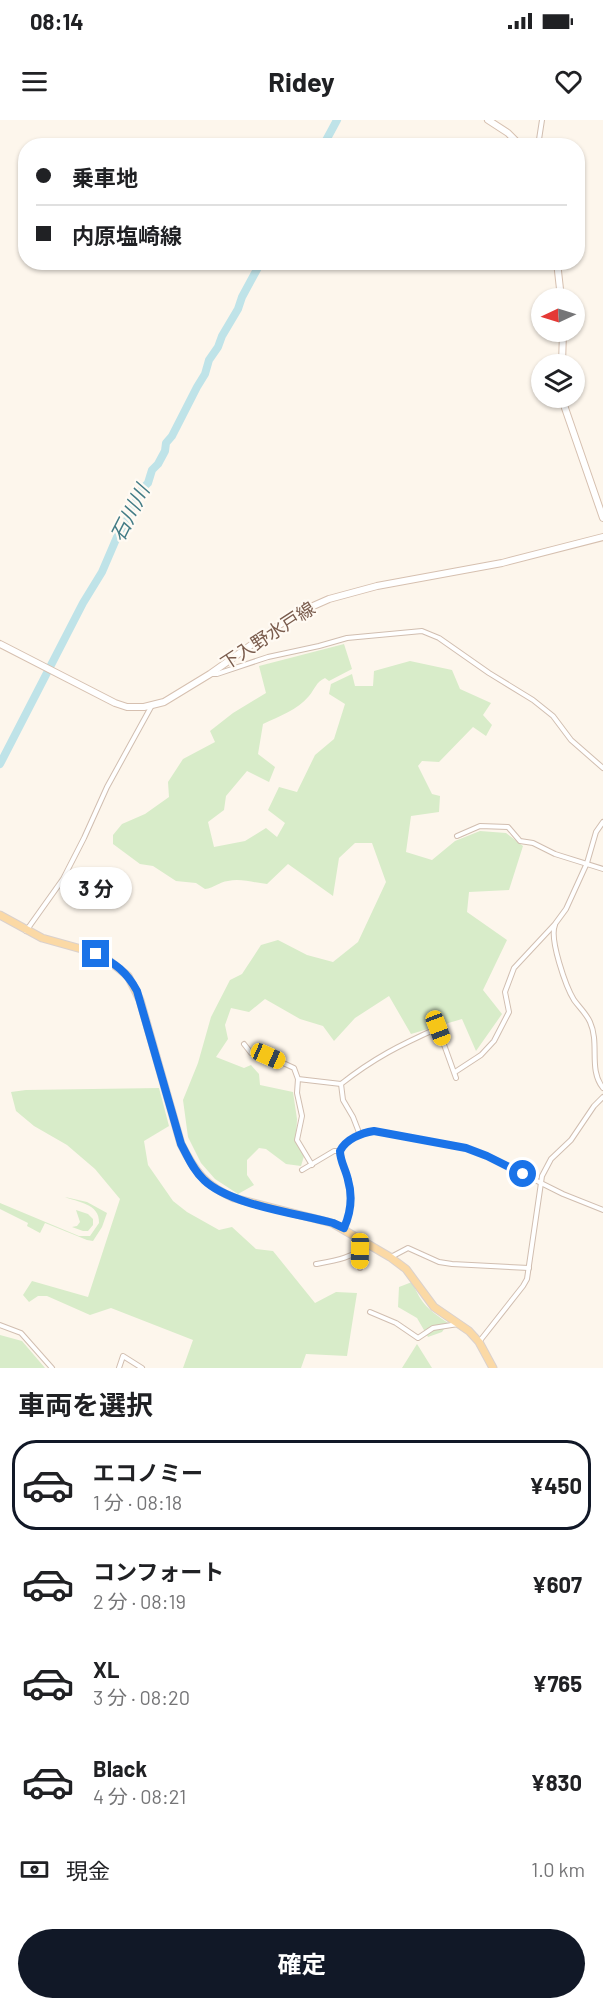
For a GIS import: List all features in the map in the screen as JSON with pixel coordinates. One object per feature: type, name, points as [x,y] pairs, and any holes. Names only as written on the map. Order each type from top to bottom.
[{"type":"main road","points":[[488,120],[513,138]]},
{"type":"main road","points":[[558,270],[560,288]]},
{"type":"main road","points":[[565,408],[603,518]]},
{"type":"main road","name":"下入野水戸線","points":[[0,644],[115,704],[151,707],[171,698],[210,674],[289,618],[329,599],[377,586],[502,563],[603,537]]},
{"type":"main road","points":[[0,915],[42,938],[85,950],[108,960],[128,976],[140,1000],[181,1144],[191,1165],[204,1180],[234,1198],[333,1223],[390,1257],[406,1269],[434,1307],[459,1324],[479,1342],[493,1368]]},
{"type":"street","points":[[539,138],[542,120]]},
{"type":"street","points":[[210,674],[347,638],[422,631],[439,638],[533,700],[553,716],[571,740],[603,768]]},
{"type":"street","points":[[26,931],[63,879],[107,787],[151,707]]},
{"type":"street","points":[[455,1072],[481,1055],[494,1041],[509,1012],[505,992],[514,968],[566,909],[587,863],[596,832],[603,822]]},
{"type":"street","points":[[457,836],[480,826],[508,827],[520,841],[533,843],[555,854],[603,869]]},
{"type":"street","points":[[555,924],[552,932],[553,942],[571,994],[592,1025],[596,1044],[596,1077],[603,1088]]},
{"type":"street","points":[[298,1079],[340,1084],[393,1048],[438,1028],[456,1078]]},
{"type":"street","points":[[244,1044],[251,1053],[268,1056],[294,1068],[298,1079],[297,1093],[302,1116],[297,1140],[312,1165]]},
{"type":"street","points":[[340,1084],[343,1100],[354,1117],[360,1135]]},
{"type":"street","points":[[479,1342],[523,1286],[529,1268],[542,1176],[551,1159],[571,1140],[594,1106],[603,1097]]},
{"type":"street","points":[[344,1228],[350,1215],[351,1198],[340,1151],[342,1146],[360,1135],[381,1132],[466,1148],[487,1156],[540,1184],[603,1210]]},
{"type":"street","points":[[302,1170],[334,1151],[340,1151]]},
{"type":"street","points":[[316,1264],[341,1259],[360,1251],[368,1243]]},
{"type":"street","points":[[390,1257],[408,1248],[445,1263],[529,1268]]},
{"type":"street","points":[[360,1251],[360,1268]]},
{"type":"street","points":[[370,1312],[396,1323],[418,1338],[433,1328],[459,1324]]},
{"type":"street","points":[[0,1325],[21,1333],[52,1368]]},
{"type":"street","points":[[119,1368],[123,1356],[142,1368]]},
{"type":"green space","points":[[344,644],[352,669],[329,681],[325,678],[299,705],[263,724],[258,754],[275,767],[269,782],[247,771],[226,796],[224,810],[208,822],[214,847],[245,841],[266,828],[277,837],[285,823],[268,810],[279,787],[297,792],[315,755],[334,739],[345,704],[329,694],[331,684],[352,674],[355,686],[373,686],[374,671],[410,661],[452,670],[460,689],[491,703],[483,715],[492,725],[486,736],[473,727],[439,762],[422,761],[418,766],[432,794],[440,796],[439,812],[411,816],[406,852],[432,860],[455,841],[480,831],[506,833],[523,846],[509,890],[469,892],[467,912],[507,940],[483,990],[502,1014],[476,1051],[462,1019],[411,1034],[389,996],[355,1018],[334,1041],[323,1026],[300,1019],[265,999],[249,1012],[231,1008],[225,1025],[228,1039],[216,1057],[244,1068],[251,1065],[259,1074],[260,1085],[293,1092],[297,1119],[296,1139],[304,1156],[301,1166],[286,1164],[266,1149],[259,1148],[247,1160],[247,1175],[254,1185],[238,1194],[215,1179],[201,1163],[188,1137],[183,1100],[198,1063],[211,1017],[230,980],[242,974],[261,945],[278,940],[307,955],[333,962],[358,942],[386,882],[372,843],[355,843],[339,858],[333,896],[288,864],[267,884],[233,880],[205,889],[196,883],[176,881],[153,866],[140,864],[113,844],[113,835],[122,824],[145,814],[169,797],[168,782],[183,759],[215,742],[210,731],[233,713],[266,693],[259,666]]},
{"type":"green space","points":[[159,1088],[169,1126],[144,1141],[148,1165],[173,1201],[187,1212],[219,1230],[232,1227],[256,1249],[273,1251],[315,1303],[336,1292],[357,1293],[347,1356],[306,1354],[301,1368],[183,1368],[193,1340],[111,1308],[90,1315],[47,1296],[38,1296],[29,1302],[23,1295],[32,1281],[88,1297],[120,1199],[95,1169],[67,1145],[34,1126],[16,1111],[11,1092]]},
{"type":"green space","points":[[65,1197],[87,1202],[107,1213],[93,1241],[87,1240],[45,1223],[40,1233],[27,1226],[28,1223],[0,1209],[0,1203],[79,1236],[90,1236],[99,1223],[96,1211],[86,1204]]},
{"type":"green space","points":[[76,1210],[88,1214],[93,1219],[93,1225],[88,1231],[72,1227],[77,1226],[80,1222]]},
{"type":"green space","points":[[412,1282],[426,1306],[448,1323],[442,1332],[428,1337],[417,1318],[398,1307],[399,1287]]},
{"type":"green space","points":[[0,1335],[22,1341],[45,1368],[0,1368]]},
{"type":"green space","points":[[417,1344],[432,1368],[402,1368]]},
{"type":"waterway","name":"石川川","points":[[327,138],[337,120]]},
{"type":"waterway","name":"石川川","points":[[0,764],[83,603],[102,572],[129,513],[165,451],[166,443],[205,374],[209,360],[218,347],[257,270]]},
{"type":"route","points":[[96,954],[123,971],[137,991],[181,1144],[191,1165],[204,1180],[221,1192],[234,1198],[333,1223],[344,1228],[350,1215],[351,1198],[340,1151],[342,1146],[360,1135],[374,1131],[466,1148],[523,1174]]}]
